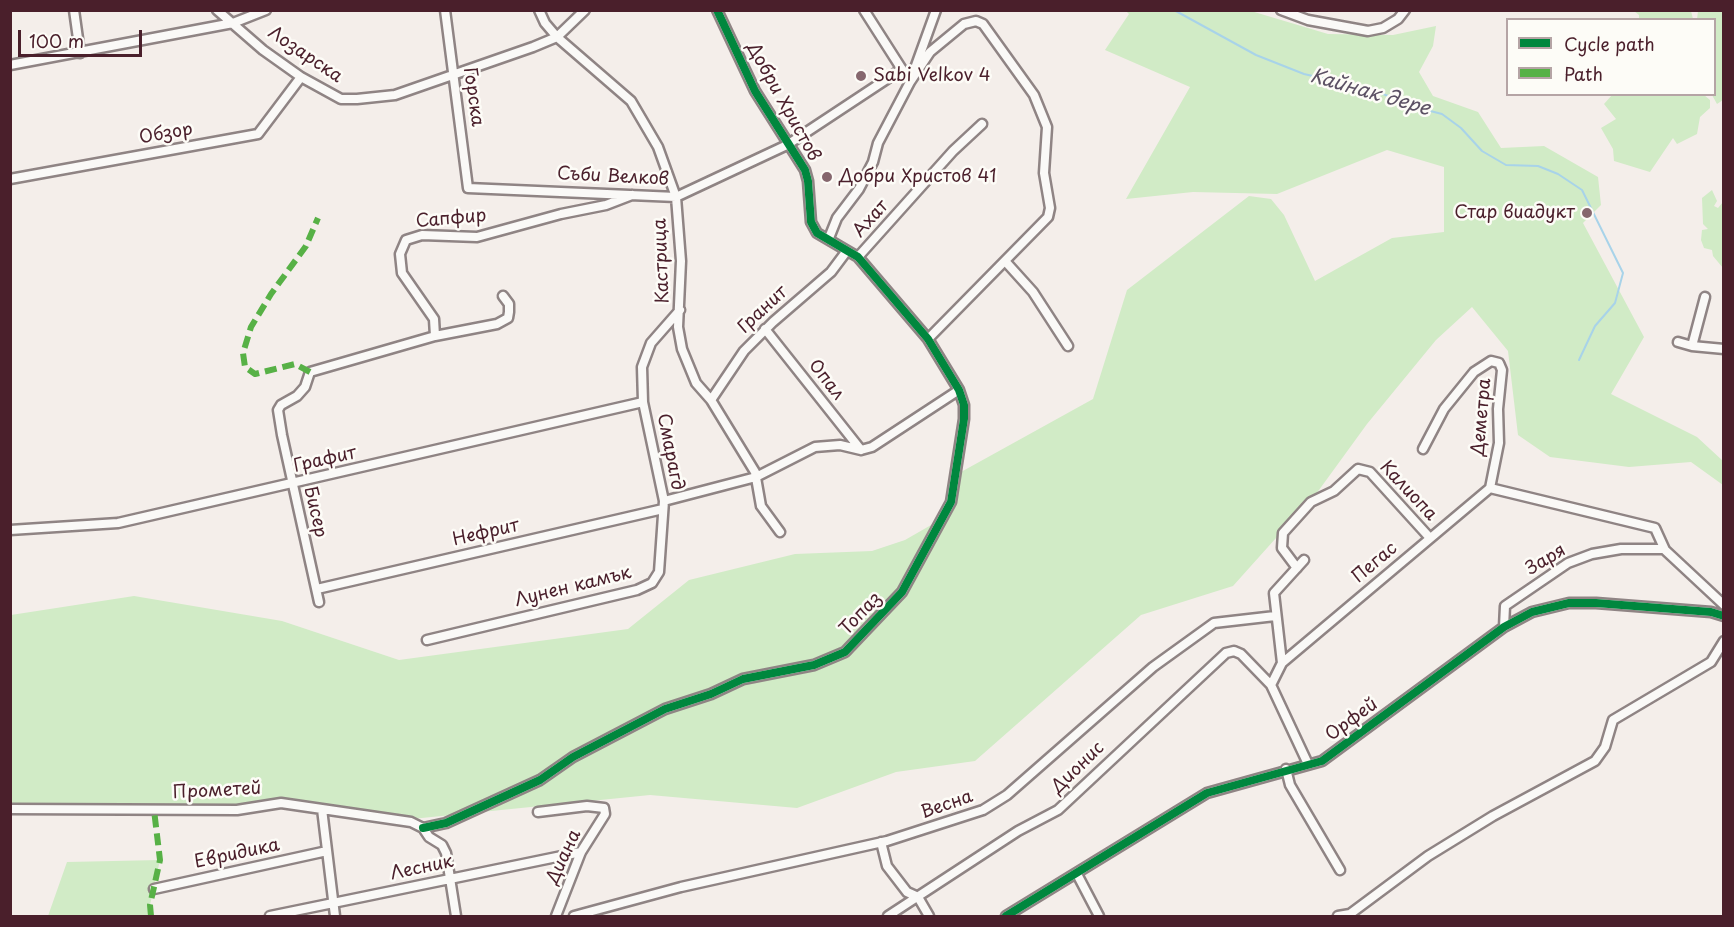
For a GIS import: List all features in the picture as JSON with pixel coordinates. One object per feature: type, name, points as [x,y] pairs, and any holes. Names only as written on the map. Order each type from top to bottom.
[{"type":"street","points":[[74,10],[80,52]]},
{"type":"street","name":"Лозарска","points":[[218,10],[301,77],[341,99],[395,95],[557,38]]},
{"type":"street","points":[[10,65],[232,23],[266,10]]},
{"type":"street","name":"Горска","points":[[446,10],[468,188]]},
{"type":"street","name":"Кастрица","points":[[539,10],[545,23],[557,38],[631,101],[658,147],[676,197],[681,261],[678,327],[688,368],[711,400],[756,477],[761,506],[780,532]]},
{"type":"street","points":[[557,38],[585,10]]},
{"type":"street","name":"Добри Христов","points":[[717,10],[755,91],[787,146],[798,156],[808,181],[811,222],[817,233],[828,238]]},
{"type":"street","points":[[864,10],[910,82]]},
{"type":"street","points":[[910,82],[936,10]]},
{"type":"street","points":[[1281,10],[1308,20],[1368,31],[1383,28],[1398,19],[1405,10]]},
{"type":"street","points":[[828,238],[837,218],[859,189],[873,162],[878,143],[910,82],[930,52],[964,24],[976,21],[982,24],[1034,95],[1047,127],[1044,173],[1050,208],[1048,217],[928,339]]},
{"type":"street","name":"Съби Велков","points":[[468,188],[638,193],[676,197],[787,146],[902,69]]},
{"type":"street","name":"Обзор","points":[[10,179],[258,134],[301,77]]},
{"type":"street","name":"Ахат","points":[[858,257],[953,151],[982,124]]},
{"type":"street","name":"Сапфир","points":[[435,336],[434,319],[402,273],[400,254],[406,240],[422,235],[477,237],[561,214],[606,205],[638,193]]},
{"type":"street","name":"Топаз","points":[[423,828],[446,823],[540,780],[573,757],[665,709],[711,694],[743,679],[814,665],[845,652],[902,592],[951,502],[964,405],[959,390],[928,339],[858,257],[846,252],[828,238]]},
{"type":"street","name":"Гранит","points":[[711,400],[744,351],[765,329],[831,272],[846,252]]},
{"type":"street","points":[[1005,261],[1033,292],[1068,346]]},
{"type":"street","points":[[435,336],[497,324],[508,318],[509,304],[503,296]]},
{"type":"street","points":[[1692,346],[1705,297]]},
{"type":"street","name":"Смарагд","points":[[664,505],[643,402],[642,367],[651,343],[680,310]]},
{"type":"street","name":"Опал","points":[[765,329],[861,450]]},
{"type":"street","name":"Бисер","points":[[319,602],[292,484],[278,410],[280,405],[297,396],[305,387],[310,372],[435,336]]},
{"type":"street","points":[[1678,342],[1692,346],[1724,349]]},
{"type":"street","name":"Деметра","points":[[1423,449],[1444,409],[1474,372],[1491,361],[1499,363],[1502,370],[1498,409],[1499,443],[1490,488]]},
{"type":"street","points":[[861,450],[872,447],[959,390]]},
{"type":"street","name":"Графит","points":[[10,530],[118,523],[643,402]]},
{"type":"street","name":"Нефрит","points":[[317,589],[664,505],[756,477],[814,447],[840,445],[861,450]]},
{"type":"street","name":"Калиопа","points":[[1297,568],[1282,548],[1283,533],[1311,502],[1334,491],[1358,469],[1370,471],[1430,538]]},
{"type":"street","points":[[1490,488],[1655,528],[1665,549],[1724,605]]},
{"type":"street","name":"Пегас","points":[[1282,663],[1490,488]]},
{"type":"street","name":"Лунен камък","points":[[427,640],[637,590],[652,583],[659,572],[664,505]]},
{"type":"street","name":"Заря","points":[[1504,627],[1505,606],[1568,563],[1592,554],[1622,549],[1665,549]]},
{"type":"street","points":[[1304,560],[1274,593],[1282,663],[1271,685],[1308,764]]},
{"type":"street","name":"Орфей","points":[[1006,916],[1207,793],[1322,760],[1504,627],[1532,612],[1569,603],[1711,612],[1724,616]]},
{"type":"street","name":"Весна","points":[[574,916],[681,888],[881,842],[958,820],[983,810],[999,800],[1153,667],[1214,623],[1275,616]]},
{"type":"street","points":[[1338,916],[1350,914],[1428,856],[1492,816],[1595,761],[1605,747],[1613,720],[1711,662],[1724,641]]},
{"type":"street","name":"Дионис","points":[[888,916],[1018,831],[1058,810],[1226,653],[1234,651],[1241,654],[1271,685]]},
{"type":"street","points":[[1286,769],[1290,785],[1340,870]]},
{"type":"street","name":"Прометей","points":[[10,809],[237,810],[281,803],[411,822],[423,828]]},
{"type":"street","name":"Диана","points":[[538,812],[586,806],[604,808],[605,814],[581,852],[556,916]]},
{"type":"street","points":[[322,809],[335,916]]},
{"type":"street","points":[[423,828],[429,837],[442,845],[446,853],[448,879],[456,916]]},
{"type":"street","points":[[881,842],[887,866],[907,892],[918,897],[929,916]]},
{"type":"street","name":"Евридика","points":[[154,889],[327,851]]},
{"type":"street","name":"Лесник","points":[[270,916],[581,852]]},
{"type":"street","points":[[1077,874],[1100,916]]},
{"type":"green space","points":[[1126,11],[1251,11],[1328,34],[1393,35],[1436,26],[1433,46],[1419,72],[1433,96],[1478,112],[1501,148],[1544,146],[1598,177],[1601,205],[1583,223],[1644,337],[1611,394],[1697,437],[1723,461],[1723,485],[1691,462],[1629,467],[1550,457],[1518,435],[1508,351],[1472,307],[1436,340],[1367,424],[1319,490],[1233,586],[1141,615],[975,761],[896,772],[797,808],[650,795],[392,821],[281,803],[237,810],[11,810],[11,615],[134,596],[282,621],[399,660],[628,629],[689,580],[795,554],[872,551],[905,540],[945,517],[953,487],[961,472],[1093,399],[1127,290],[1249,196],[1271,199],[1284,215],[1315,281],[1392,238],[1444,232],[1444,167],[1387,150],[1277,194],[1193,192],[1126,199],[1190,87],[1105,50],[1129,14]]},
{"type":"green space","points":[[1634,11],[1691,11],[1693,18],[1639,18]]},
{"type":"green space","points":[[1698,11],[1723,11],[1723,100],[1717,104],[1713,96],[1716,96],[1716,18],[1697,18]]},
{"type":"green space","points":[[1611,96],[1705,96],[1710,100],[1710,108],[1700,117],[1697,134],[1677,144],[1673,138],[1650,172],[1614,161],[1613,149],[1601,128],[1616,119],[1604,104]]},
{"type":"green space","points":[[1712,190],[1717,201],[1714,206],[1718,208],[1723,202],[1723,268],[1713,256],[1712,250],[1704,248],[1701,240],[1702,230],[1708,229],[1703,224],[1702,198]]},
{"type":"green space","points":[[160,860],[150,905],[151,916],[48,916],[67,862]]},
{"type":"waterway","name":"Кайнак дере","points":[[1174,10],[1256,55],[1304,74],[1374,90],[1411,106],[1442,114],[1461,128],[1482,151],[1506,165],[1538,166],[1558,174],[1582,190],[1623,273],[1615,303],[1595,326],[1579,360]]},
{"type":"marked path","points":[[310,372],[295,364],[255,374],[245,367],[243,353],[251,327],[271,294],[306,246],[318,218]]},
{"type":"marked path","points":[[151,916],[150,905],[160,860],[154,810]]},
{"type":"cycle path","points":[[423,828],[446,823],[540,780],[573,757],[665,709],[711,694],[743,679],[814,665],[845,652],[902,592],[951,502],[964,419],[964,405],[959,390],[928,339],[858,257],[817,233],[811,222],[805,170],[755,91],[717,10]]},
{"type":"cycle path","points":[[1006,916],[1207,793],[1322,761],[1504,627],[1532,612],[1569,603],[1596,603],[1711,612],[1724,616]]},
{"type":"place","name":"Sabi Velkov 4","points":[[861,76]]},
{"type":"place","name":"Добри Христов 41","points":[[827,177]]},
{"type":"place","name":"Стар виадукт","points":[[1587,213]]}]
